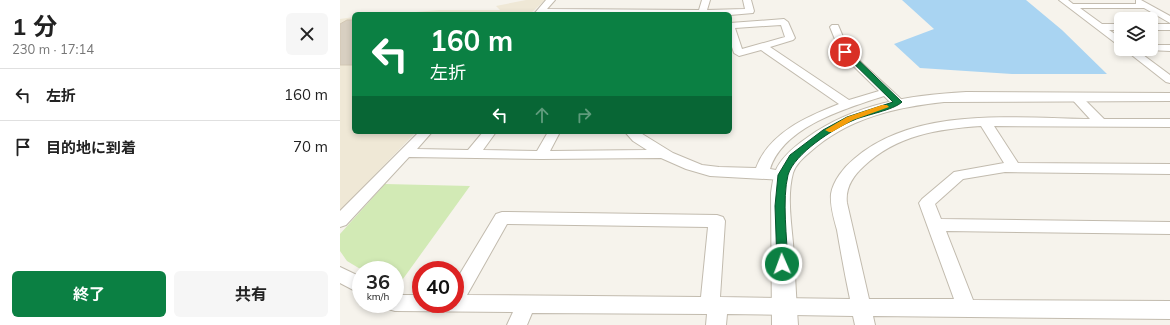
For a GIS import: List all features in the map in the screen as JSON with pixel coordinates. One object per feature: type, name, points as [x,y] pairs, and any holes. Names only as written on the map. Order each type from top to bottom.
[{"type":"street","points":[[540,12],[551,0]]},
{"type":"street","points":[[703,12],[706,0]]},
{"type":"street","points":[[732,13],[750,11],[747,0]]},
{"type":"street","points":[[1063,0],[1114,38]]},
{"type":"street","points":[[1135,0],[1170,20]]},
{"type":"street","points":[[1071,6],[1146,6]]},
{"type":"street","points":[[732,27],[784,22],[790,38],[739,53],[732,33]]},
{"type":"street","points":[[835,27],[845,52],[892,97]]},
{"type":"street","points":[[1100,27],[1114,27]]},
{"type":"street","points":[[1158,27],[1170,27]]},
{"type":"street","points":[[763,47],[848,105]]},
{"type":"street","points":[[1158,48],[1170,48]]},
{"type":"street","points":[[1138,56],[1169,79]]},
{"type":"street","points":[[1076,96],[1101,123]]},
{"type":"street","points":[[785,316],[780,206],[783,175],[794,157],[826,132],[892,97]]},
{"type":"street","points":[[761,173],[763,164],[777,143],[797,129],[848,105],[892,97],[1170,97]]},
{"type":"street","points":[[985,122],[1014,167]]},
{"type":"street","points":[[863,316],[840,212],[839,194],[848,173],[862,158],[895,137],[920,130],[954,124],[985,122],[1170,123]]},
{"type":"street","points":[[340,221],[424,134]]},
{"type":"street","points":[[472,154],[488,134]]},
{"type":"street","points":[[541,155],[553,134]]},
{"type":"street","points":[[633,134],[665,154],[693,168],[708,171],[783,175]]},
{"type":"street","points":[[406,153],[541,155],[665,154]]},
{"type":"street","points":[[967,309],[928,203],[959,175],[1005,167],[1170,169]]},
{"type":"street","points":[[464,283],[502,218],[717,221],[714,313]]},
{"type":"street","points":[[936,225],[1170,228]]},
{"type":"street","points":[[340,274],[352,281]]},
{"type":"street","points":[[464,302],[785,316],[863,316],[967,309],[1170,310]]},
{"type":"street","points":[[517,325],[526,305]]},
{"type":"shaded area","points":[[526,0],[545,0],[532,12],[416,12],[439,10],[500,10],[496,6]]},
{"type":"shaded area","points":[[352,17],[352,134],[414,134],[340,211],[340,19]]},
{"type":"green space","points":[[385,184],[470,186],[416,261],[412,261],[412,266],[404,278],[404,261],[352,261],[352,264],[347,261],[340,251],[340,234]]},
{"type":"water","points":[[902,0],[1026,0],[1062,30],[1107,74],[1012,74],[920,68],[894,44],[934,29]]},
{"type":"building","points":[[347,20],[352,20],[352,65],[340,65],[340,24]]},
{"type":"slow traffic","points":[[829,130],[850,119],[885,107]]},
{"type":"route","points":[[782,264],[780,206],[783,175],[794,157],[826,132],[850,119],[898,102],[845,52]]}]
